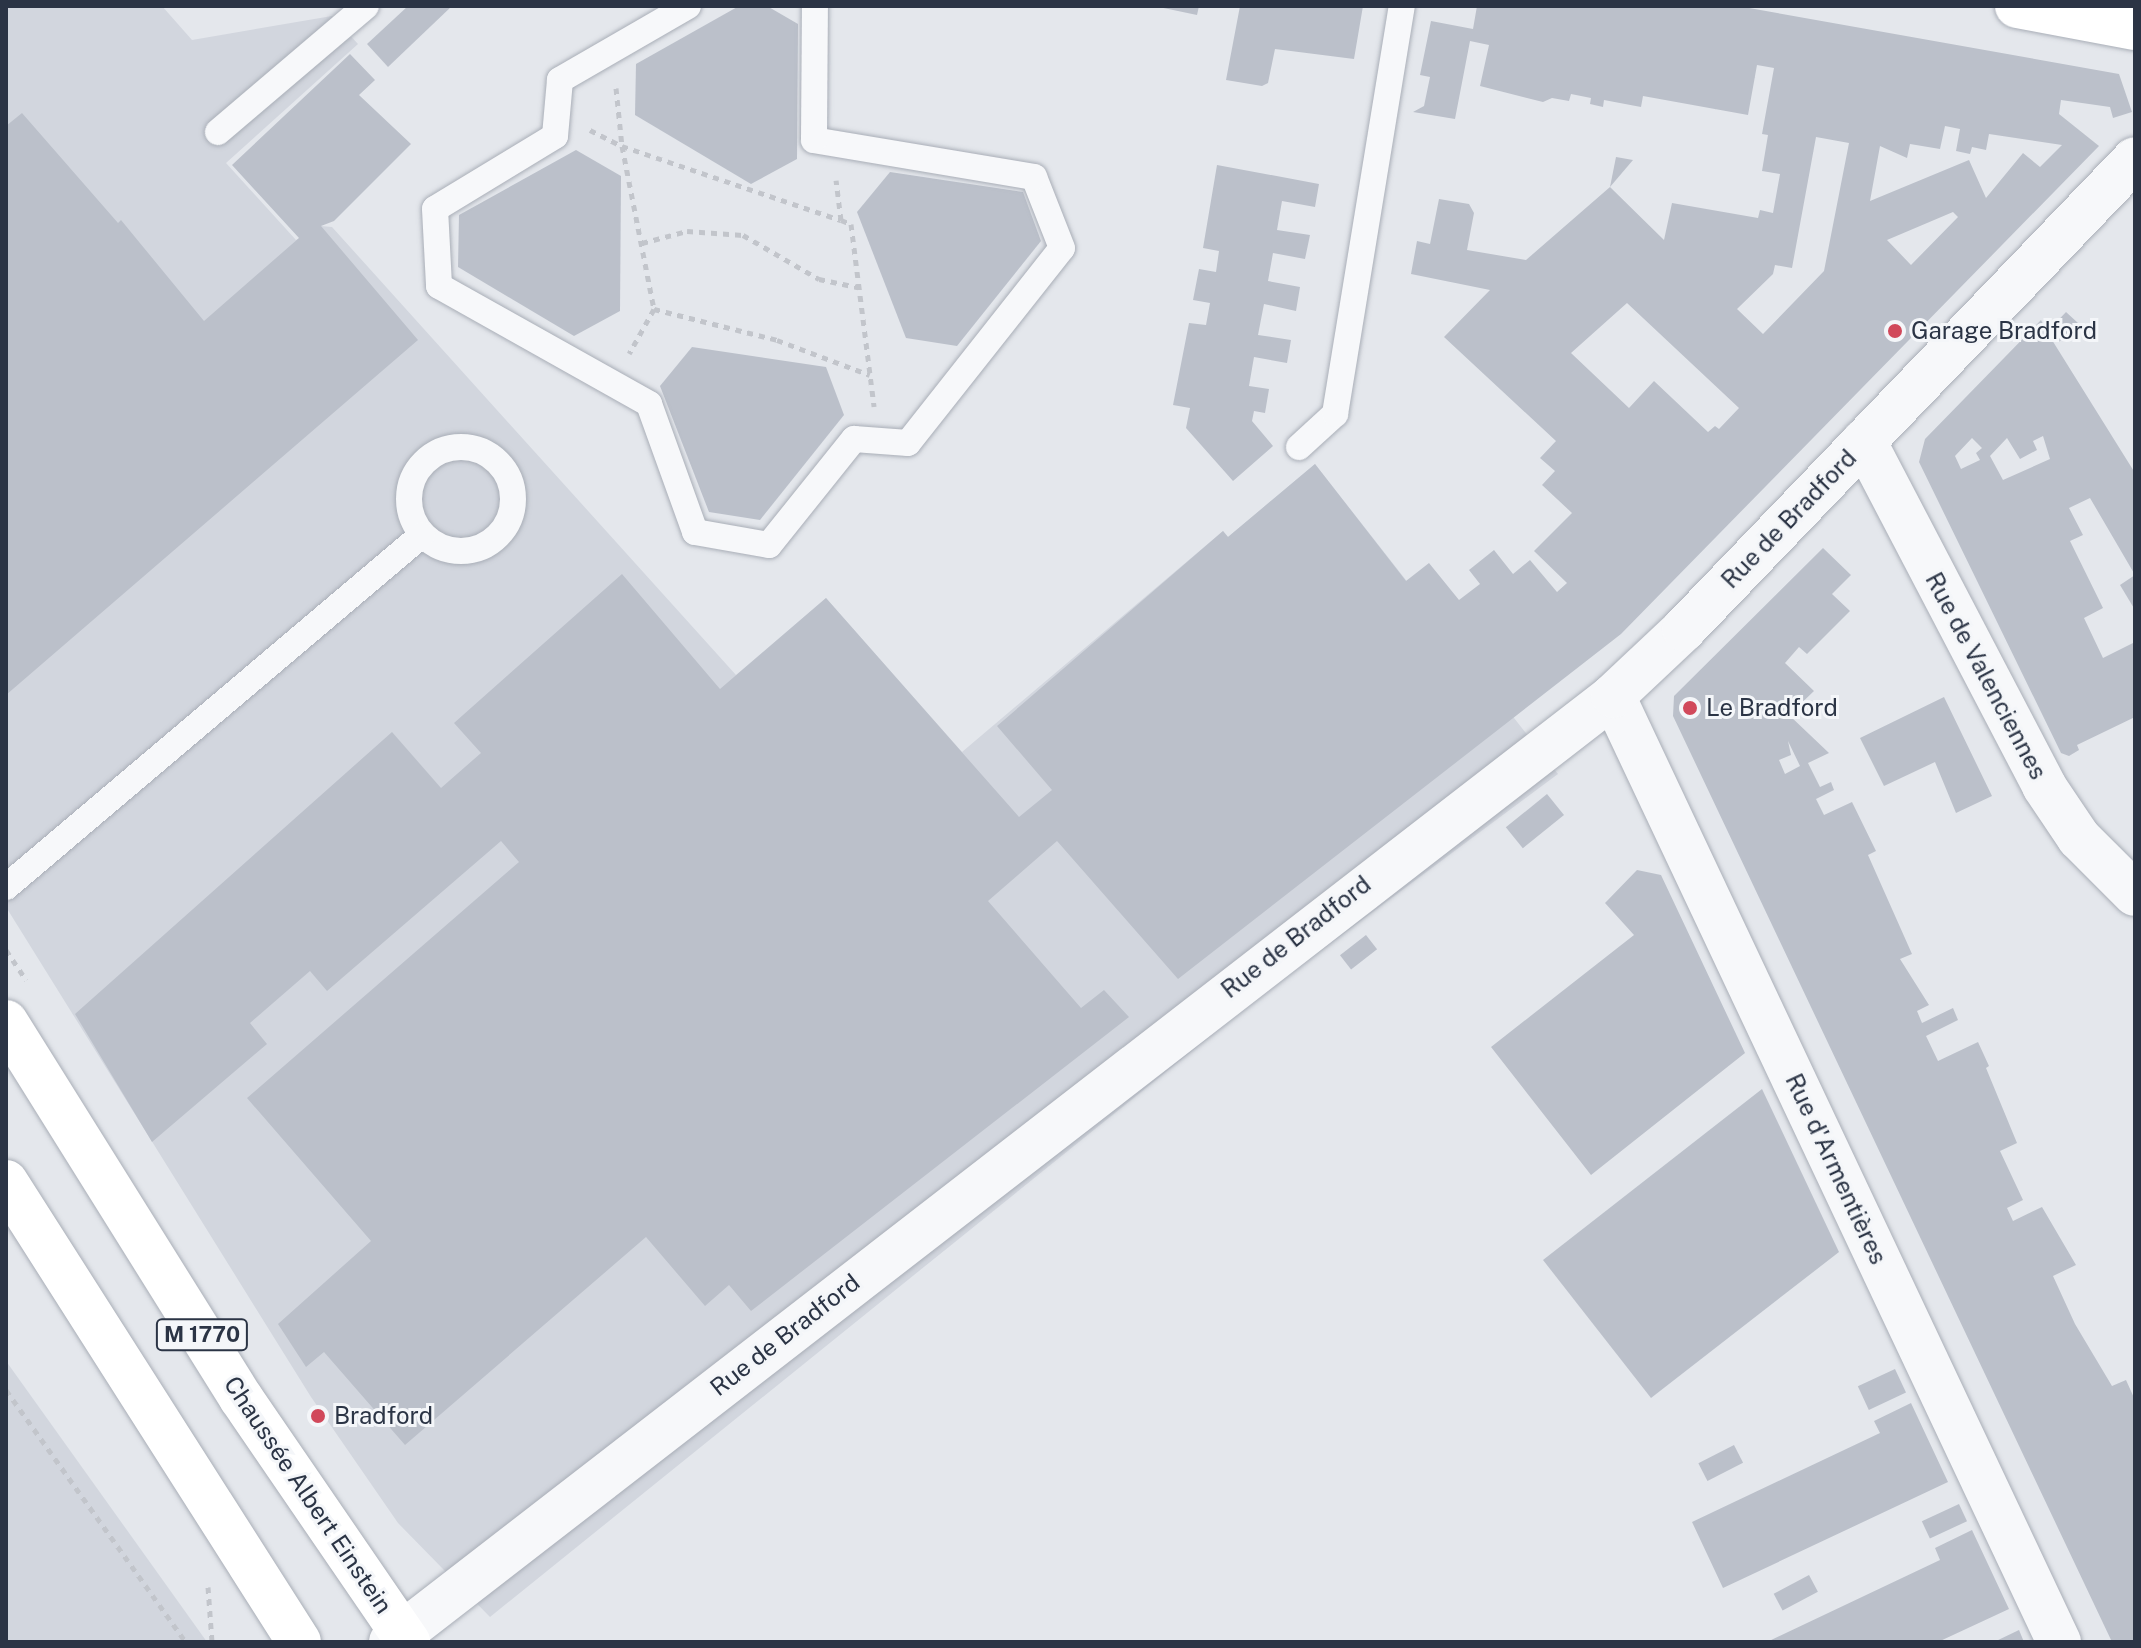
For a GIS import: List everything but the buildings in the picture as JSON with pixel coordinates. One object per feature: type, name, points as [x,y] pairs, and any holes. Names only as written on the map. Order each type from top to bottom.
[{"type":"main road","points":[[2017,6],[2135,28]]},
{"type":"main road","name":"Chaussée Albert Einstein","points":[[6,1022],[241,1398],[400,1639]]},
{"type":"main road","name":"M 1770","points":[[6,1182],[299,1642]]},
{"type":"street","name":"Rue de Bradford","points":[[400,1639],[1613,696],[1684,629],[2135,159]]},
{"type":"street","name":"Rue de Valenciennes","points":[[1864,441],[2044,786],[2079,838],[2135,894]]},
{"type":"street","name":"Rue d'Armentières","points":[[1613,696],[2059,1642]]},
{"type":"lane","points":[[218,132],[366,6]]},
{"type":"lane","points":[[688,6],[560,80],[555,136],[435,209],[439,286],[649,404],[695,532],[769,545],[854,439],[908,443],[1062,248],[1034,177],[814,140],[815,6]]},
{"type":"lane","points":[[1299,447],[1335,414],[1402,6]]},
{"type":"lane","points":[[459,447],[474,448],[499,463],[508,476],[513,505],[509,520],[490,542],[477,549],[447,550],[422,535],[413,522],[409,493],[420,465],[444,449],[459,447]]},
{"type":"lane","points":[[6,887],[422,535]]},
{"type":"path","points":[[611,50],[622,146],[654,309],[612,383]]},
{"type":"path","points":[[557,115],[622,146],[851,224],[878,441]]},
{"type":"path","points":[[832,143],[841,220]]},
{"type":"path","points":[[642,243],[687,231],[743,235],[819,279],[858,287]]},
{"type":"path","points":[[654,309],[777,340],[870,375]]},
{"type":"path","points":[[6,1390],[186,1642]]},
{"type":"shaded area","points":[[6,6],[162,6],[192,40],[332,16],[358,44],[226,163],[296,240],[321,226],[332,227],[736,675],[826,598],[962,752],[1223,531],[1228,537],[1315,464],[1558,774],[1260,996],[490,1617],[398,1523],[311,1397],[6,907]]},
{"type":"shaded area","points":[[6,1361],[207,1642],[6,1642]]},
{"type":"place","name":"Garage Bradford","points":[[1895,331]]},
{"type":"place","name":"Le Bradford","points":[[1690,708]]},
{"type":"place","name":"Bradford","points":[[318,1416]]}]
